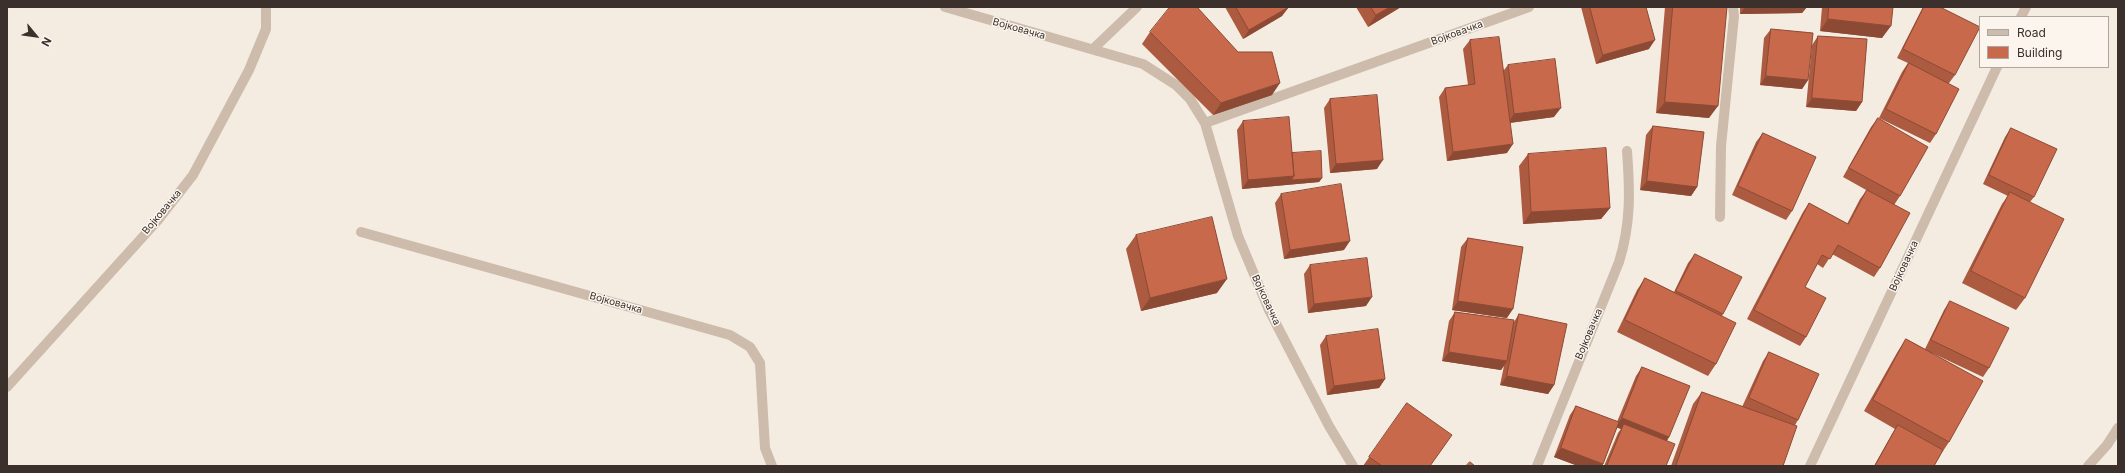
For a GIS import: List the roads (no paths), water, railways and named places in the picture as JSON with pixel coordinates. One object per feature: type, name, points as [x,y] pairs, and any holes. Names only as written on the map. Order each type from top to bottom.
[{"type":"street","name":"Војковачка","points":[[7,387],[158,220],[193,175],[249,70],[266,29],[266,7]]},
{"type":"street","name":"Војковачка","points":[[945,7],[1143,64],[1176,85],[1190,99],[1205,123],[1238,236],[1255,278],[1302,376],[1353,466]]},
{"type":"street","points":[[1093,49],[1137,7]]},
{"type":"street","name":"Војковачка","points":[[1205,123],[1529,7]]},
{"type":"street","points":[[1720,217],[1721,146],[1734,16],[1733,7]]},
{"type":"street","points":[[2022,16],[2026,7]]},
{"type":"street","name":"Војковачка","points":[[1810,466],[1997,68]]},
{"type":"street","name":"Војковачка","points":[[1537,466],[1619,262],[1626,237],[1630,197],[1628,151]]},
{"type":"street","name":"Војковачка","points":[[361,232],[730,335],[750,347],[760,363],[765,448],[772,466]]},
{"type":"street","points":[[2088,466],[2107,445],[2118,428]]}]
